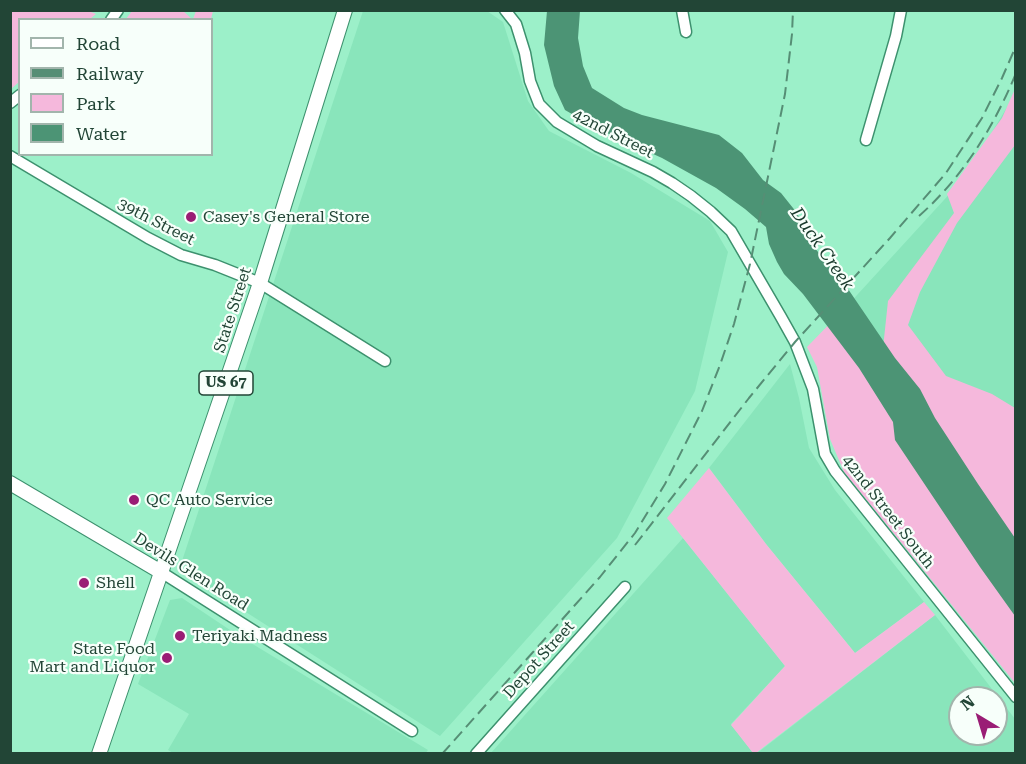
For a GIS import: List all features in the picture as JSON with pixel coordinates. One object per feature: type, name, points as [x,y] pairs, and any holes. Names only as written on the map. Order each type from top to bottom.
[{"type":"main road","name":"State Street","points":[[99,753],[260,283],[345,10]]},
{"type":"main road","name":"Devils Glen Road","points":[[10,483],[161,572]]},
{"type":"street","name":"42nd Street","points":[[505,10],[516,24],[525,53],[530,81],[539,104],[557,122],[587,140],[672,183]]},
{"type":"street","points":[[682,10],[686,32]]},
{"type":"street","points":[[866,140],[897,36],[901,10]]},
{"type":"street","name":"39th Street","points":[[10,156],[156,243],[181,255],[215,265],[260,283],[385,361]]},
{"type":"street","name":"42nd Street South","points":[[672,183],[698,201],[731,231],[782,317],[795,342],[813,389],[825,454],[835,471],[1016,698]]},
{"type":"street","name":"Devils Glen Road","points":[[161,572],[412,731]]},
{"type":"street","name":"Depot Street","points":[[476,753],[625,587]]},
{"type":"shaded area","points":[[363,11],[487,11],[503,22],[528,101],[549,131],[631,173],[710,221],[728,252],[695,391],[617,538],[440,736],[191,577],[182,561]]},
{"type":"shaded area","points":[[1015,94],[1015,538],[847,306],[965,177]]},
{"type":"shaded area","points":[[790,364],[809,448],[835,490],[924,602],[855,653],[766,544],[709,468]]},
{"type":"shaded area","points":[[683,538],[785,666],[731,724],[753,753],[490,754]]},
{"type":"shaded area","points":[[182,598],[236,634],[428,750],[425,754],[173,753],[168,750],[189,714],[138,684],[170,600]]},
{"type":"shaded area","points":[[935,615],[990,686],[948,686],[948,746],[1008,746],[1008,710],[1015,719],[1015,753],[756,754]]},
{"type":"green space","points":[[86,10],[96,14],[91,18],[18,18],[18,83],[11,89],[11,11]]},
{"type":"green space","points":[[132,11],[183,11],[191,18],[127,18]]},
{"type":"green space","points":[[196,11],[213,11],[211,18],[193,18]]},
{"type":"green space","points":[[1015,89],[1015,145],[957,223],[920,292],[908,325],[946,376],[992,394],[1015,408],[1015,683],[844,472],[830,439],[817,367],[807,347],[847,306],[985,495],[883,348],[888,301],[954,213],[947,194],[1002,118]]},
{"type":"green space","points":[[709,468],[766,544],[855,653],[924,602],[935,615],[756,753],[753,753],[731,725],[785,666],[667,518]]},
{"type":"water","points":[[547,11],[580,11],[578,38],[583,66],[592,88],[624,108],[642,115],[719,135],[742,153],[763,180],[781,193],[797,213],[809,241],[846,286],[895,358],[920,389],[935,418],[1015,538],[1015,616],[895,440],[893,422],[859,368],[803,294],[784,274],[769,244],[766,227],[716,188],[662,158],[596,128],[565,110],[554,86],[544,45]]},
{"type":"railway","points":[[442,754],[600,577],[635,533],[665,484],[702,411],[734,324],[750,264],[785,94],[793,10]]},
{"type":"railway","points":[[635,545],[795,342],[946,173],[982,118],[1016,46]]},
{"type":"railway","points":[[919,216],[963,168],[998,113],[1016,73]]},
{"type":"place","name":"Casey's General Store","points":[[191,217]]},
{"type":"place","name":"QC Auto Service","points":[[134,500]]},
{"type":"place","name":"Shell","points":[[84,583]]},
{"type":"place","name":"Teriyaki Madness","points":[[180,636]]},
{"type":"place","name":"State Food Mart and Liquor","points":[[167,658]]},
{"type":"water label","name":"Duck Creek","points":[[822,249]]}]
